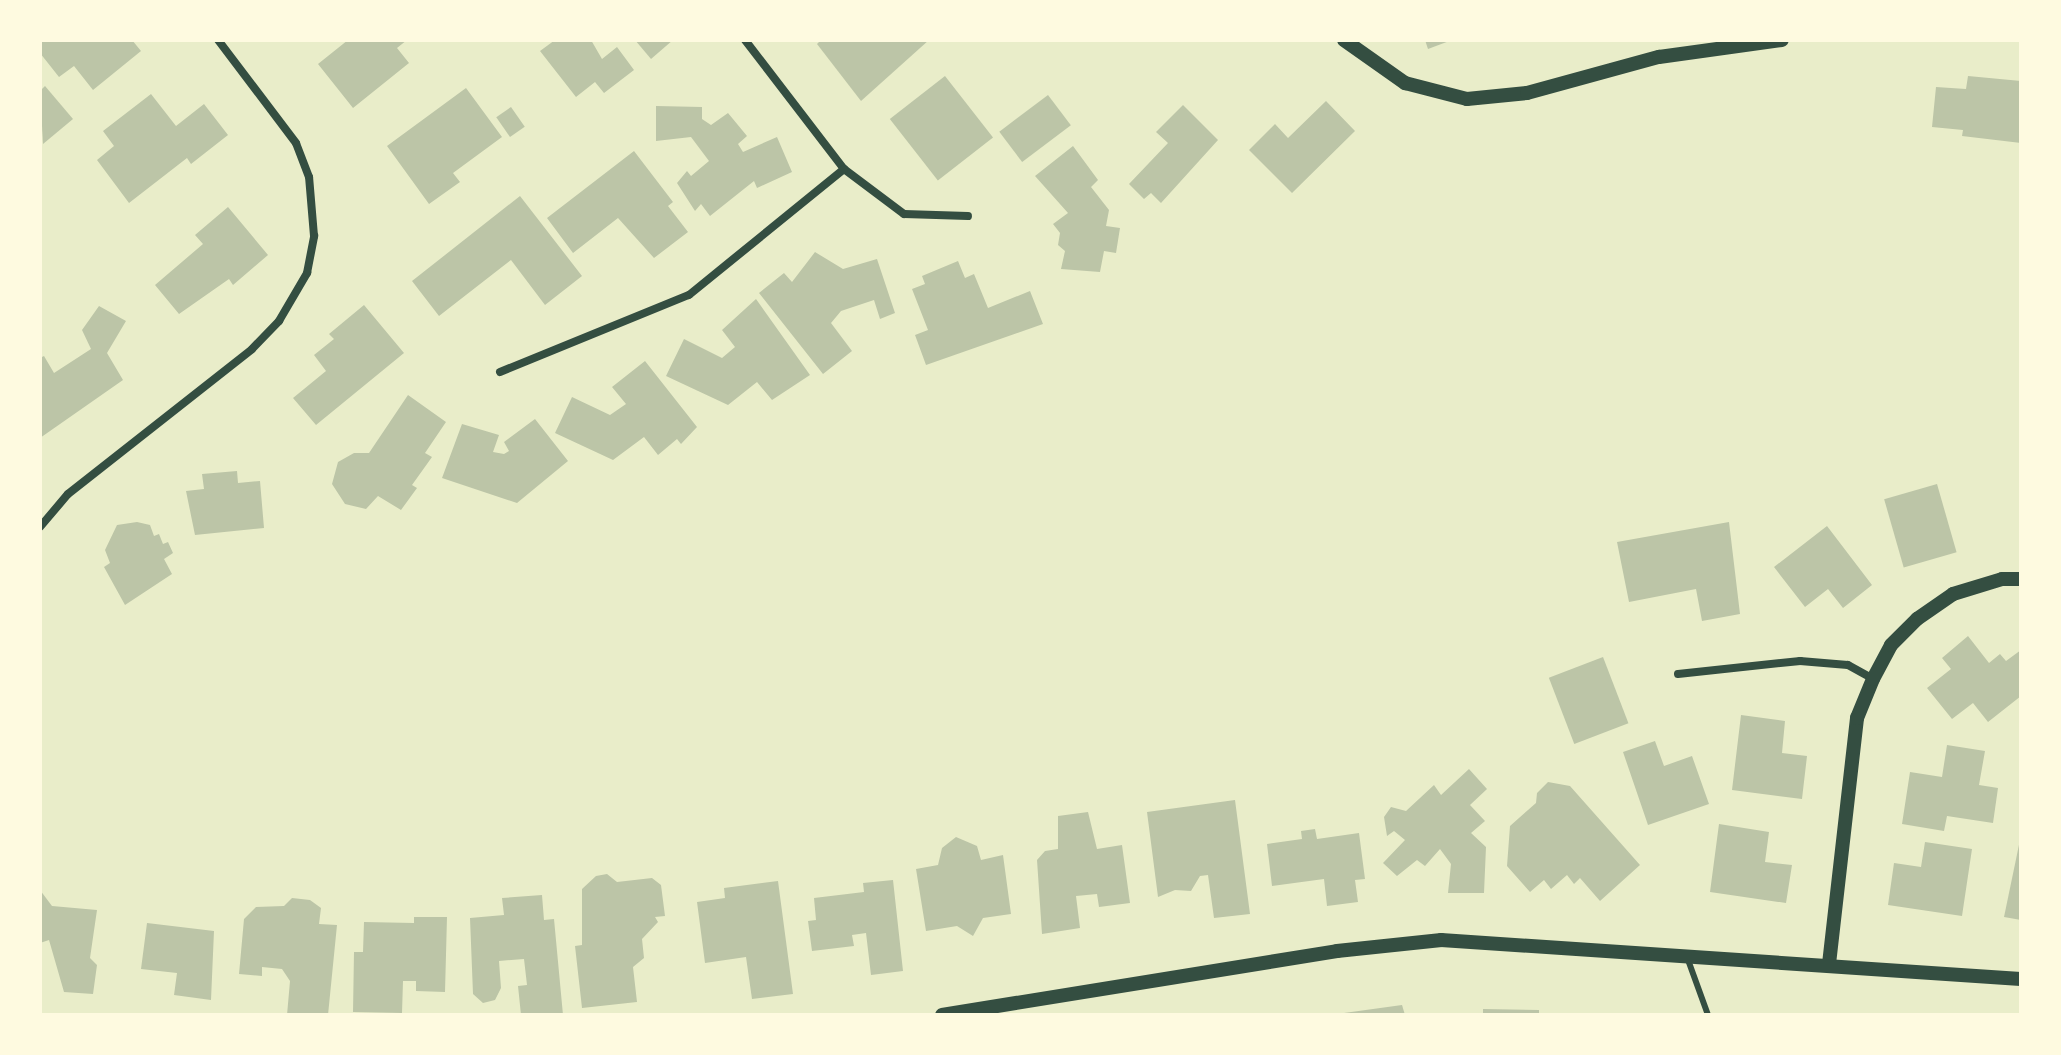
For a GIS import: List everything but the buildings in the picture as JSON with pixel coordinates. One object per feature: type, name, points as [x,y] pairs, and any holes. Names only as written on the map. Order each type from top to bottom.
[{"type":"street","points":[[40,527],[68,494],[252,349],[279,321],[307,273],[314,236],[309,177],[296,143],[218,40]]},
{"type":"street","points":[[745,40],[844,169],[904,214],[968,216]]},
{"type":"street","points":[[1344,40],[1405,83],[1467,99],[1527,93],[1659,57],[1782,40]]},
{"type":"street","points":[[500,372],[689,295],[844,169]]},
{"type":"street","points":[[1829,964],[1857,718],[1873,679],[1891,645],[1941,602],[2002,579],[2021,579]]},
{"type":"street","points":[[1678,674],[1800,661],[1848,665],[1873,679]]},
{"type":"street","points":[[942,1015],[1337,951],[1441,940],[1685,954],[2021,979]]},
{"type":"lane","points":[[1685,954],[1708,1015]]}]
